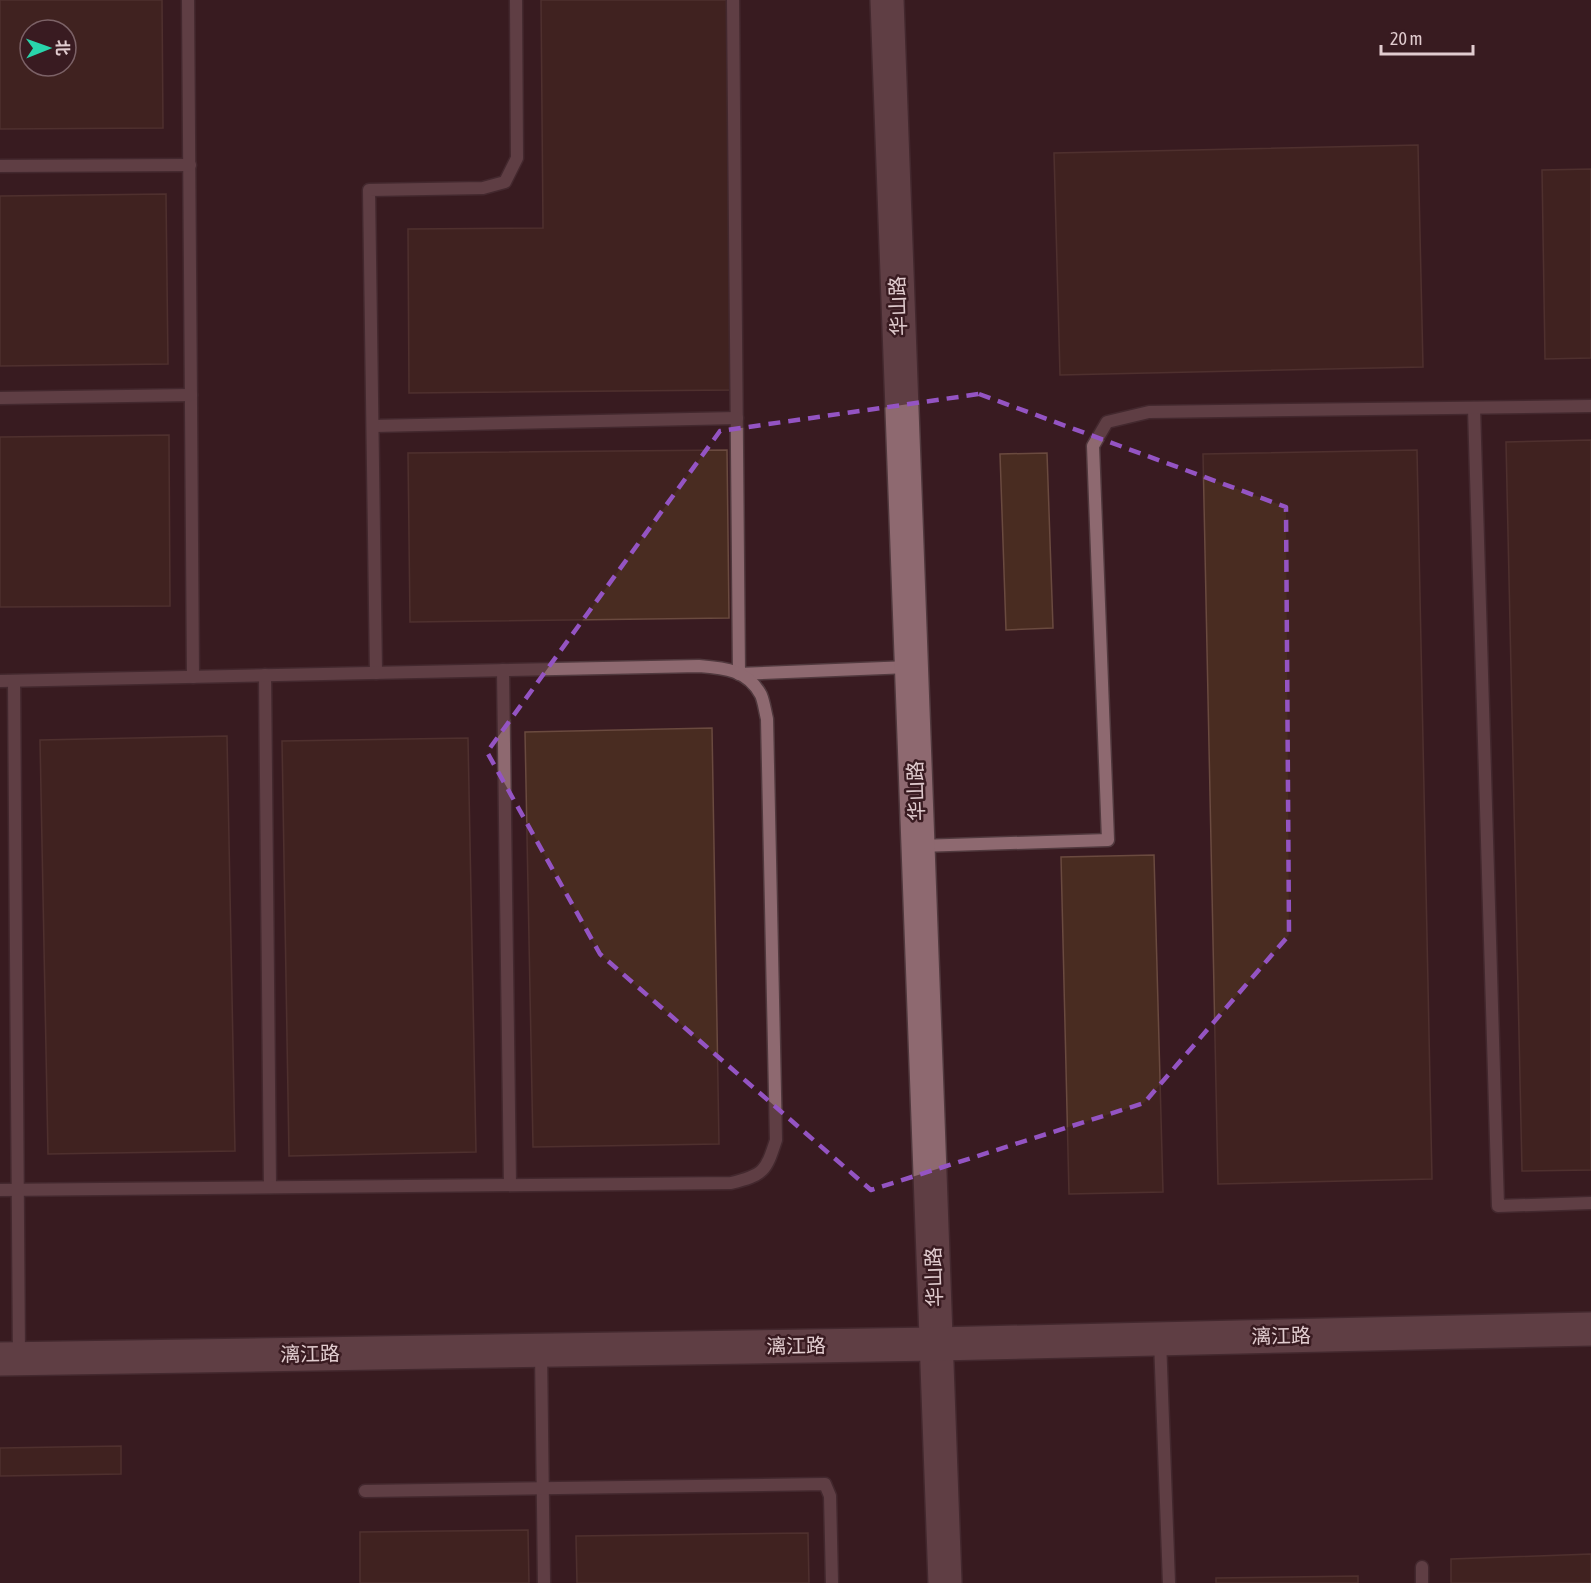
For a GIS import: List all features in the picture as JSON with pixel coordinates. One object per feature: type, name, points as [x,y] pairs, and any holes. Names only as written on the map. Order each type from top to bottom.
[{"type":"street","name":"华山路","points":[[887,0],[945,1583]]},
{"type":"street","name":"漓江路","points":[[9,1359],[936,1344],[1591,1329]]},
{"type":"lane","points":[[188,0],[193,677]]},
{"type":"lane","points":[[376,673],[369,190],[483,189],[505,182],[517,158],[516,0]]},
{"type":"lane","points":[[733,0],[739,674]]},
{"type":"lane","points":[[0,166],[189,165]]},
{"type":"lane","points":[[0,398],[192,395]]},
{"type":"lane","points":[[918,846],[1108,840],[1093,446],[1107,422],[1149,412],[1591,406]]},
{"type":"lane","points":[[1474,408],[1498,1206],[1591,1203]]},
{"type":"lane","points":[[373,426],[737,418]]},
{"type":"lane","points":[[0,681],[699,666],[725,668],[748,678],[761,696],[767,719],[776,1140],[767,1166],[753,1178],[731,1183],[0,1190]]},
{"type":"lane","points":[[739,674],[911,667]]},
{"type":"lane","points":[[503,670],[510,1185]]},
{"type":"lane","points":[[266,675],[270,1187]]},
{"type":"lane","points":[[9,1359],[18,1190],[14,681]]},
{"type":"lane","points":[[1160,1339],[1169,1583]]},
{"type":"lane","points":[[540,1350],[544,1583]]},
{"type":"lane","points":[[365,1491],[825,1484],[830,1496],[832,1583]]},
{"type":"lane","points":[[1422,1567],[1422,1583]]},
{"type":"highlighted area","points":[[979,394],[1286,507],[1289,935],[1144,1103],[871,1190],[600,954],[487,752],[720,431]]},
{"type":"building","points":[[0,0],[162,0],[163,128],[0,129]]},
{"type":"building","points":[[541,0],[728,0],[733,390],[409,393],[408,229],[543,228]]},
{"type":"building","points":[[1418,145],[1423,367],[1060,375],[1054,153]]},
{"type":"building","points":[[1591,169],[1591,358],[1545,359],[1542,170]]},
{"type":"building","points":[[166,194],[168,364],[0,366],[0,196]]},
{"type":"building","points":[[169,435],[170,606],[0,607],[0,437]]},
{"type":"building","points":[[1591,440],[1591,1170],[1522,1171],[1506,442]]},
{"type":"building","points":[[727,450],[729,618],[410,622],[408,453]]},
{"type":"building","points":[[1417,450],[1432,1179],[1218,1184],[1203,454]]},
{"type":"building","points":[[1047,453],[1053,628],[1006,630],[1000,454]]},
{"type":"building","points":[[712,728],[719,1144],[533,1147],[525,732]]},
{"type":"building","points":[[227,736],[235,1151],[48,1154],[40,740]]},
{"type":"building","points":[[468,738],[476,1152],[289,1156],[282,741]]},
{"type":"building","points":[[1154,855],[1163,1192],[1069,1194],[1061,857]]},
{"type":"building","points":[[121,1446],[121,1474],[0,1476],[0,1448]]},
{"type":"building","points":[[528,1530],[529,1583],[360,1583],[360,1532]]},
{"type":"building","points":[[808,1533],[809,1583],[577,1583],[576,1536]]},
{"type":"building","points":[[1591,1554],[1591,1583],[1451,1583],[1451,1559]]},
{"type":"building","points":[[1358,1576],[1358,1583],[1216,1583],[1216,1578]]}]
